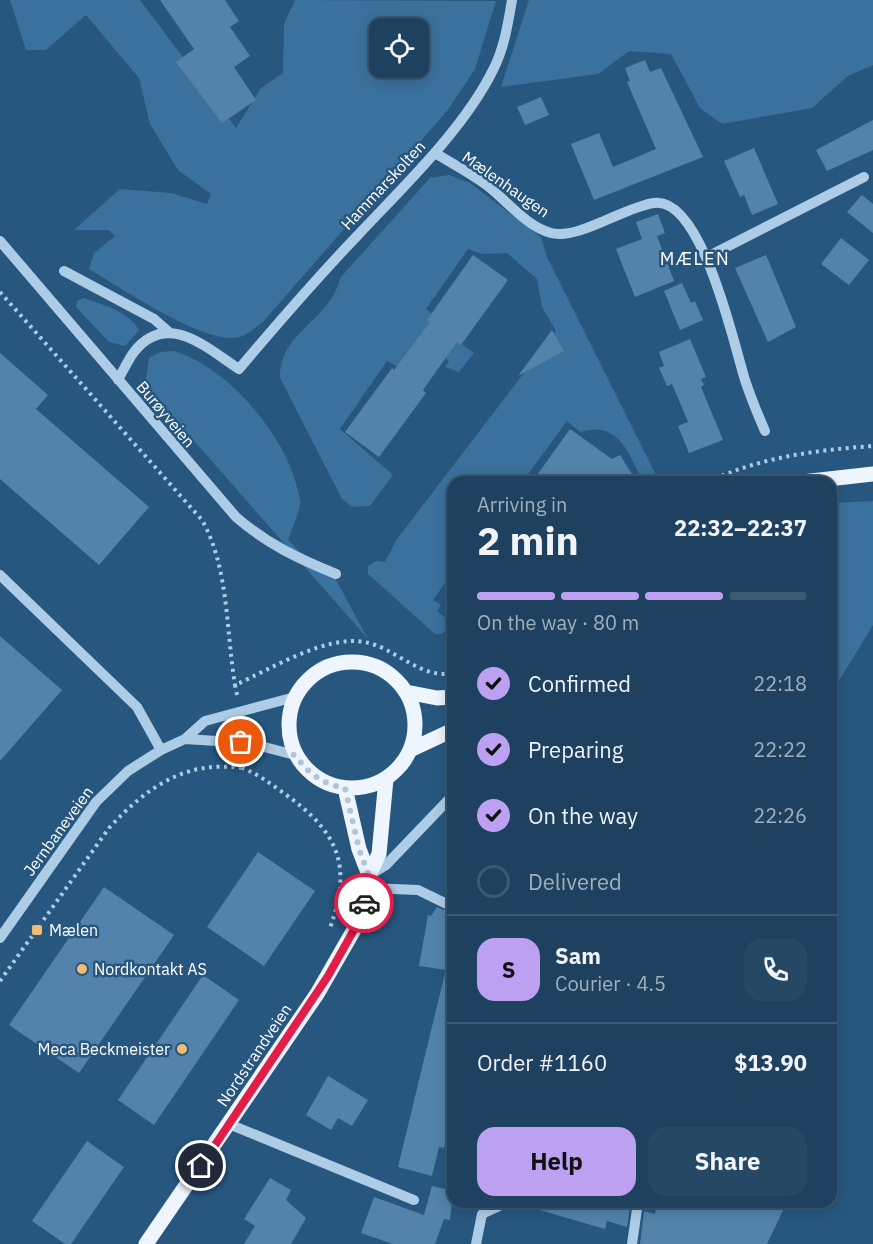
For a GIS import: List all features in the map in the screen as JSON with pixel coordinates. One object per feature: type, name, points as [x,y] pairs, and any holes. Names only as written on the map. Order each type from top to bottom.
[{"type":"main road","points":[[837,478],[873,474]]},
{"type":"main road","points":[[353,662],[381,669],[406,692],[415,720],[410,750],[398,768],[386,778],[364,787],[345,788],[319,779],[305,768],[295,755],[288,725],[295,697],[300,689],[324,668],[353,662]]},
{"type":"main road","points":[[406,692],[437,698],[447,697]]},
{"type":"main road","points":[[410,750],[447,733]]},
{"type":"main road","name":"Nordstrandveien","points":[[146,1244],[344,951],[355,928],[368,882],[379,854],[386,778]]},
{"type":"main road","points":[[345,788],[368,882]]},
{"type":"street","name":"Hammarskolten","points":[[170,333],[189,335],[239,369],[307,287],[435,153],[494,70],[507,31],[512,0]]},
{"type":"street","name":"Mælenhaugen","points":[[435,153],[485,184],[533,224],[549,232],[573,232],[644,204],[658,202],[671,205],[690,226],[707,257],[746,382],[765,431]]},
{"type":"street","points":[[707,257],[864,177]]},
{"type":"street","name":"Burøyveien","points":[[0,241],[236,517],[267,543],[293,557],[336,574]]},
{"type":"street","points":[[64,271],[154,318],[170,333]]},
{"type":"street","points":[[118,380],[134,352],[148,339],[170,333]]},
{"type":"street","points":[[0,575],[137,707],[161,750]]},
{"type":"street","name":"Jernbaneveien","points":[[0,938],[96,802],[128,771],[161,750],[185,739],[205,722],[295,697]]},
{"type":"street","points":[[185,739],[241,742],[295,755]]},
{"type":"street","points":[[368,882],[447,801]]},
{"type":"street","points":[[368,882],[417,890],[447,904]]},
{"type":"street","points":[[229,1124],[414,1200]]},
{"type":"street","points":[[476,1244],[482,1214],[495,1208]]},
{"type":"street","points":[[632,1244],[637,1208]]},
{"type":"path","points":[[0,292],[202,520],[215,548],[238,713]]},
{"type":"path","points":[[724,476],[762,462],[822,449],[873,446]]},
{"type":"path","points":[[235,685],[318,648],[344,641],[363,642],[384,647],[428,671],[447,674]]},
{"type":"path","points":[[241,742],[242,768]]},
{"type":"path","points":[[0,981],[109,828],[123,812],[168,780],[192,769],[212,765],[242,768],[255,773],[309,811],[330,837],[341,881],[337,908],[329,930]]},
{"type":"shaded area","points":[[10,0],[140,0],[236,128],[261,88],[283,73],[284,24],[295,0],[496,1],[475,69],[447,111],[263,322],[240,337],[225,338],[186,325],[89,269],[94,253],[115,236],[109,230],[74,230],[120,189],[171,193],[207,204],[211,194],[178,170],[150,124],[139,78],[86,15],[46,50],[26,50]]},
{"type":"shaded area","points":[[529,0],[873,0],[873,65],[848,76],[812,108],[722,124],[700,108],[671,54],[629,51],[598,74],[501,87]]},
{"type":"shaded area","points":[[449,175],[470,183],[541,237],[547,257],[656,476],[640,476],[627,450],[613,435],[593,430],[580,432],[567,421],[527,476],[447,476],[447,580],[433,600],[441,605],[437,611],[447,619],[447,628],[442,634],[435,634],[368,574],[368,566],[376,561],[385,562],[397,539],[556,331],[542,307],[537,279],[507,253],[482,254],[468,249],[426,309],[436,317],[432,323],[474,353],[459,372],[445,367],[449,361],[423,341],[400,368],[387,361],[340,429],[393,475],[370,506],[352,507],[342,499],[280,378],[282,362],[288,348],[327,305],[335,293],[340,278],[430,178]]},
{"type":"shaded area","points":[[84,298],[122,313],[139,330],[125,346],[109,342],[76,307],[77,301]]},
{"type":"shaded area","points":[[173,351],[193,359],[232,386],[266,425],[290,467],[300,498],[299,509],[288,540],[318,570],[334,576],[368,639],[145,385],[149,358],[160,352]]},
{"type":"shaded area","points":[[873,501],[873,625],[837,684],[837,503]]},
{"type":"building","points":[[160,0],[225,0],[239,21],[230,27],[250,56],[234,67],[256,100],[222,123],[176,62],[194,49]]},
{"type":"building","points":[[645,60],[650,72],[661,68],[703,157],[594,200],[571,144],[599,133],[613,167],[656,149],[627,82],[630,81],[625,68]]},
{"type":"building","points":[[541,97],[549,115],[525,125],[517,107]]},
{"type":"building","points":[[873,120],[873,150],[827,171],[816,150]]},
{"type":"building","points":[[754,148],[778,204],[752,215],[744,195],[740,197],[724,161]]},
{"type":"building","points":[[862,195],[873,204],[873,233],[847,212]]},
{"type":"building","points":[[658,214],[665,233],[657,236],[674,281],[635,297],[616,249],[642,239],[636,222]]},
{"type":"building","points":[[841,238],[869,260],[849,285],[821,264]]},
{"type":"building","points":[[473,255],[508,280],[461,345],[457,342],[423,390],[426,393],[379,457],[345,432],[392,368],[394,370],[430,322],[427,320]]},
{"type":"building","points":[[766,255],[796,327],[768,342],[735,268]]},
{"type":"building","points":[[682,283],[691,303],[695,301],[703,320],[680,330],[664,291]]},
{"type":"building","points":[[552,330],[564,351],[518,376]]},
{"type":"building","points":[[690,339],[706,377],[701,379],[704,385],[701,387],[723,440],[689,453],[678,426],[688,422],[672,384],[667,386],[659,368],[664,366],[659,352]]},
{"type":"building","points":[[0,353],[48,395],[36,409],[149,507],[99,565],[0,479]]},
{"type":"building","points":[[570,429],[612,459],[620,455],[633,476],[536,476]]},
{"type":"building","points":[[0,636],[62,690],[0,761]]},
{"type":"building","points":[[258,852],[315,891],[264,966],[207,927]]},
{"type":"building","points":[[104,887],[174,935],[79,1073],[9,1025]]},
{"type":"building","points":[[437,907],[447,911],[447,970],[419,966],[428,915],[431,916]]},
{"type":"building","points":[[445,973],[447,973],[447,1137],[444,1148],[439,1147],[432,1176],[398,1167]]},
{"type":"building","points":[[203,975],[239,1000],[154,1125],[118,1100]]},
{"type":"building","points":[[328,1076],[368,1100],[352,1126],[338,1118],[331,1130],[306,1115]]},
{"type":"building","points":[[87,1141],[124,1167],[71,1244],[65,1244],[32,1221]]},
{"type":"building","points":[[270,1178],[291,1190],[286,1200],[306,1218],[291,1244],[244,1244],[255,1226],[244,1219]]},
{"type":"building","points":[[432,1186],[447,1190],[447,1208],[451,1208],[450,1220],[444,1219],[435,1244],[393,1244],[361,1233],[374,1197],[424,1215]]},
{"type":"building","points":[[532,1208],[630,1208],[627,1227],[607,1221],[605,1229]]},
{"type":"building","points":[[656,1208],[784,1208],[767,1244],[640,1244],[644,1211],[655,1214]]},
{"type":"way so far","points":[[241,742],[295,755],[305,768],[319,779],[345,788],[359,849],[369,876],[364,903]]},
{"type":"place","name":"Mælen","points":[[37,930]]},
{"type":"place","name":"Nordkontakt AS","points":[[82,969]]},
{"type":"place","name":"Meca Beckmeister","points":[[182,1049]]},
{"type":"district","name":"MÆLEN","points":[[695,259]]},
{"type":"route","points":[[201,1166],[344,951],[364,903]]}]
